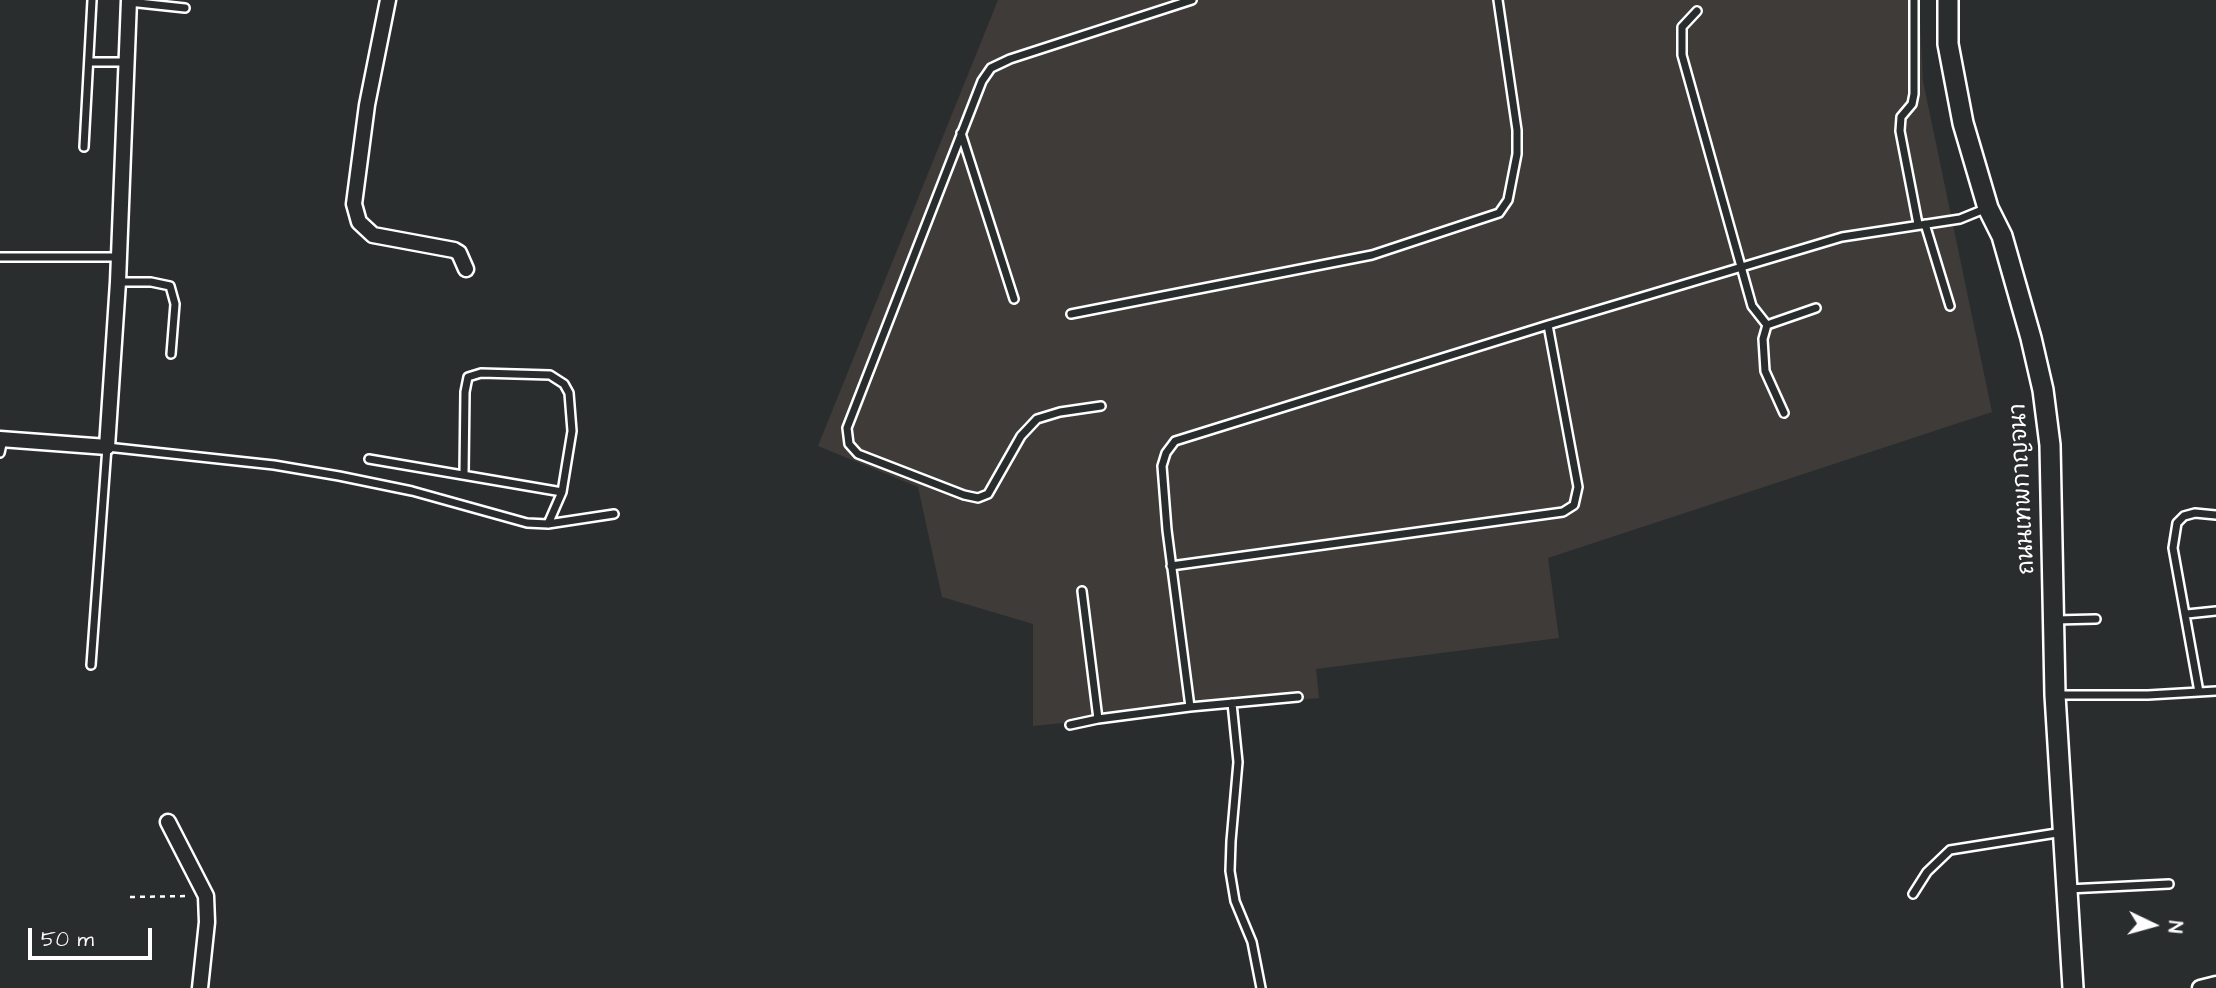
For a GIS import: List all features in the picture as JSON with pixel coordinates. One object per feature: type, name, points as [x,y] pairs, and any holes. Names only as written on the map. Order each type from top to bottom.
[{"type":"street","points":[[388,0],[368,105],[354,204],[359,222],[373,235],[454,250],[466,269]]},
{"type":"street","name":"ถนนเทพกาญจนา","points":[[1948,0],[1948,44],[1963,123],[1988,208],[2002,236],[2031,338],[2043,390],[2050,445],[2055,695],[2073,988]]},
{"type":"street","points":[[1,444],[107,447],[118,282],[129,1]]},
{"type":"street","points":[[168,822],[206,895],[207,922],[200,988]]},
{"type":"street","points":[[2200,988],[2216,984]]},
{"type":"lane","points":[[84,147],[92,0]]},
{"type":"lane","points":[[1101,406],[1060,412],[1037,419],[1021,436],[988,494],[978,498],[858,454],[849,444],[847,428],[961,133],[982,81],[991,68],[1010,58],[1192,0]]},
{"type":"lane","points":[[1071,314],[1372,254],[1499,214],[1508,201],[1517,154],[1517,130],[1498,0]]},
{"type":"lane","points":[[1914,0],[1914,93],[1912,104],[1901,117],[1900,131],[1922,224],[1950,306]]},
{"type":"lane","points":[[129,1],[185,8]]},
{"type":"lane","points":[[1697,11],[1682,27],[1682,55],[1752,306],[1767,325]]},
{"type":"lane","points":[[89,62],[127,62]]},
{"type":"lane","points":[[961,133],[1014,299]]},
{"type":"lane","points":[[1190,707],[1171,566],[1162,466],[1166,453],[1175,441],[1842,237],[1960,219],[1988,208]]},
{"type":"lane","points":[[0,257],[119,257]]},
{"type":"lane","points":[[118,282],[151,282],[170,286],[175,304],[171,354]]},
{"type":"lane","points":[[1767,325],[1816,308]]},
{"type":"lane","points":[[1171,566],[1563,512],[1574,505],[1578,487],[1548,325]]},
{"type":"lane","points":[[1767,325],[1763,339],[1765,371],[1784,413]]},
{"type":"lane","points":[[464,474],[465,392],[468,377],[481,373],[550,375],[564,384],[569,393],[572,431],[562,492],[548,524]]},
{"type":"lane","points":[[91,665],[107,447],[274,465],[339,476],[412,491],[527,523],[548,524],[614,514]]},
{"type":"lane","points":[[369,459],[562,492]]},
{"type":"lane","points":[[2199,692],[2174,548],[2177,523],[2184,516],[2195,513],[2216,515]]},
{"type":"lane","points":[[1082,591],[1098,719]]},
{"type":"lane","points":[[2187,614],[2216,611]]},
{"type":"lane","points":[[2054,621],[2096,619]]},
{"type":"lane","points":[[2055,695],[2148,695],[2216,691]]},
{"type":"lane","points":[[1070,725],[1190,707],[1298,697]]},
{"type":"lane","points":[[1232,703],[1238,762],[1230,841],[1230,871],[1235,901],[1252,942],[1261,988]]},
{"type":"lane","points":[[1913,894],[1927,872],[1950,850],[2063,832]]},
{"type":"lane","points":[[2067,889],[2168,884]]},
{"type":"path","points":[[131,897],[206,895]]},
{"type":"shaded area","points":[[998,0],[1919,0],[1923,81],[1992,412],[1548,558],[1559,638],[1316,669],[1319,698],[1033,726],[1033,624],[942,597],[918,487],[818,446]]}]
